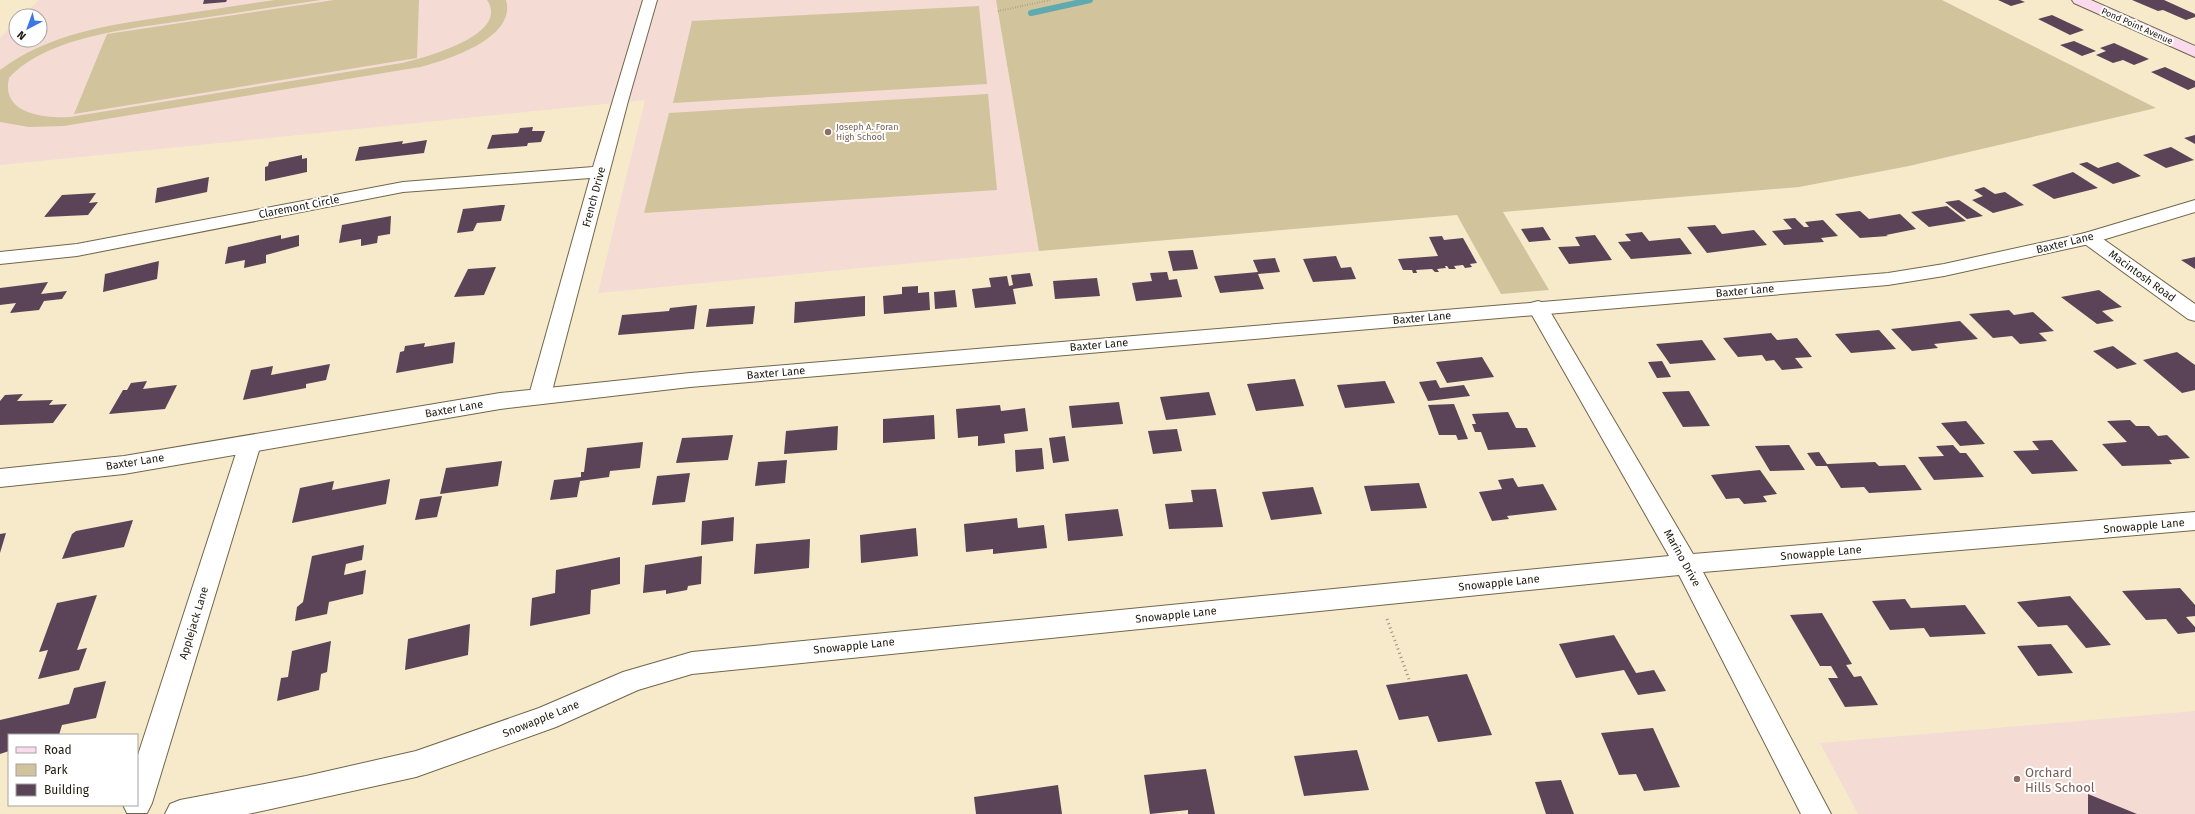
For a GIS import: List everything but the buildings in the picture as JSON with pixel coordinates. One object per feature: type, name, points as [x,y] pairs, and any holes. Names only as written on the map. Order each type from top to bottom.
[{"type":"main road","name":"Pond Point Avenue","points":[[2079,0],[2195,52]]},
{"type":"street","name":"French Drive","points":[[540,395],[600,172],[650,0]]},
{"type":"street","name":"Claremont Circle","points":[[0,258],[84,248],[403,187],[600,172]]},
{"type":"street","name":"Baxter Lane","points":[[0,478],[124,465],[540,395],[690,380],[1888,278],[1944,270],[2089,238],[2195,206]]},
{"type":"street","name":"Macintosh Road","points":[[2089,238],[2195,314]]},
{"type":"street","name":"Marino Drive","points":[[1538,308],[1686,564],[1816,814]]},
{"type":"street","name":"Applejack Lane","points":[[138,801],[250,444]]},
{"type":"street","name":"Snowapple Lane","points":[[180,814],[306,790],[416,764],[546,718],[633,680],[692,663],[1686,564],[2195,521]]},
{"type":"path","points":[[998,11],[1050,0]]},
{"type":"path","points":[[1387,619],[1410,682]]},
{"type":"shaded area","name":"Joseph A. Foran High School","points":[[39,0],[996,0],[1039,251],[598,293],[645,100],[0,165],[0,38],[8,30],[8,48],[48,48],[48,8],[30,8]]},
{"type":"shaded area","name":"Orchard Hills School","points":[[2195,711],[2195,814],[1858,814],[1820,743]]},
{"type":"green space","points":[[275,0],[321,0],[122,30],[71,42],[47,51],[26,63],[9,78],[8,91],[12,100],[19,107],[28,112],[50,117],[70,117],[402,63],[444,50],[461,43],[476,34],[487,24],[491,13],[487,0],[506,0],[507,14],[501,26],[491,36],[477,45],[462,53],[420,67],[64,126],[29,127],[0,122],[0,70],[19,57],[37,48],[48,48],[48,43],[59,39],[103,27]]},
{"type":"green space","points":[[334,0],[419,0],[417,58],[74,114],[107,34]]},
{"type":"green space","points":[[996,0],[1942,0],[2156,108],[1909,166],[1799,187],[1503,212],[1549,290],[1501,294],[1457,215],[1039,251]]},
{"type":"green space","points":[[979,6],[987,84],[673,103],[692,21]]},
{"type":"green space","points":[[988,94],[997,190],[644,213],[669,113]]},
{"type":"waterway","points":[[1031,13],[1090,0]]},
{"type":"place","name":"Joseph A. Foran High School","points":[[828,132]]},
{"type":"place","name":"Orchard Hills School","points":[[2017,779]]}]
